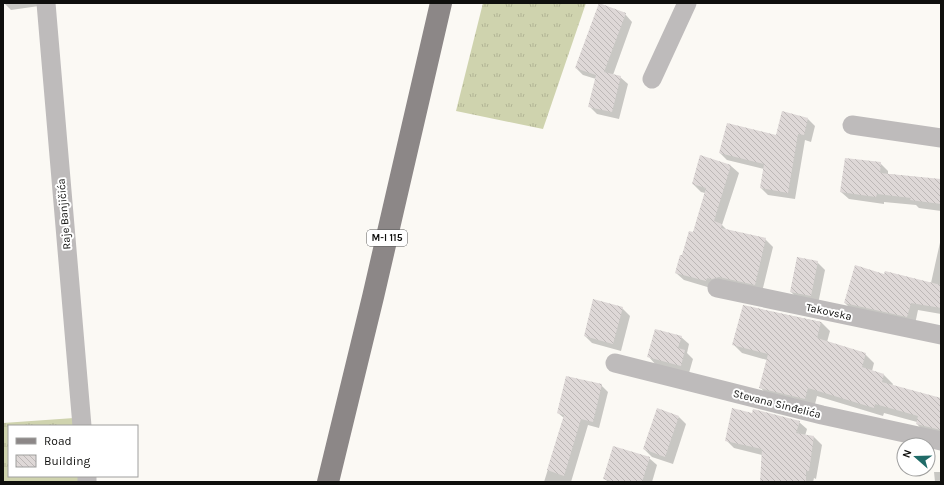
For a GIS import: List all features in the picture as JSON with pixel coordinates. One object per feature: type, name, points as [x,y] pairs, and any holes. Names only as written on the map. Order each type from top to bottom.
[{"type":"main road","name":"M-I 115","points":[[330,479],[374,297],[441,3]]},
{"type":"street","name":"Raje Banjičića","points":[[46,3],[82,425]]},
{"type":"street","points":[[652,79],[687,3]]},
{"type":"street","points":[[852,125],[941,138]]},
{"type":"street","name":"Takovska","points":[[717,288],[941,335]]},
{"type":"street","name":"Stevana Sinđelića","points":[[615,363],[822,415],[941,441]]},
{"type":"green space","points":[[483,3],[586,3],[543,129],[456,111]]},
{"type":"green space","points":[[74,418],[75,425],[8,425],[8,477],[78,477],[78,482],[3,482],[3,423]]},
{"type":"building","points":[[599,3],[626,13],[604,72],[621,76],[612,112],[588,107],[596,75],[575,68]]},
{"type":"building","points":[[782,111],[808,118],[804,135],[798,134],[788,193],[760,188],[764,164],[719,153],[727,123],[776,135]]},
{"type":"building","points":[[700,155],[731,165],[714,221],[722,224],[721,228],[766,238],[755,285],[719,277],[712,279],[707,278],[706,281],[675,273],[689,231],[693,232],[706,188],[692,184]]},
{"type":"building","points":[[845,158],[881,162],[880,173],[941,179],[941,204],[910,200],[911,198],[877,194],[876,197],[840,192]]},
{"type":"building","points":[[797,257],[818,261],[811,296],[790,292]]},
{"type":"building","points":[[855,265],[884,274],[885,271],[941,285],[941,308],[911,303],[907,317],[844,303]]},
{"type":"building","points":[[593,299],[623,307],[613,344],[584,336]]},
{"type":"building","points":[[743,305],[821,322],[817,338],[866,353],[862,367],[884,374],[882,382],[941,398],[941,430],[916,424],[918,416],[875,404],[874,408],[808,388],[805,399],[759,388],[768,354],[732,345]]},
{"type":"building","points":[[655,329],[682,336],[678,348],[685,350],[681,366],[647,357]]},
{"type":"building","points":[[566,376],[602,384],[593,422],[581,419],[564,476],[547,470],[564,415],[557,413]]},
{"type":"building","points":[[657,408],[679,416],[665,457],[643,449]]},
{"type":"building","points":[[732,408],[752,413],[753,409],[800,421],[796,433],[814,436],[809,471],[806,471],[806,482],[760,482],[762,449],[725,441]]},
{"type":"building","points":[[613,446],[650,457],[642,482],[615,482],[603,479]]}]
